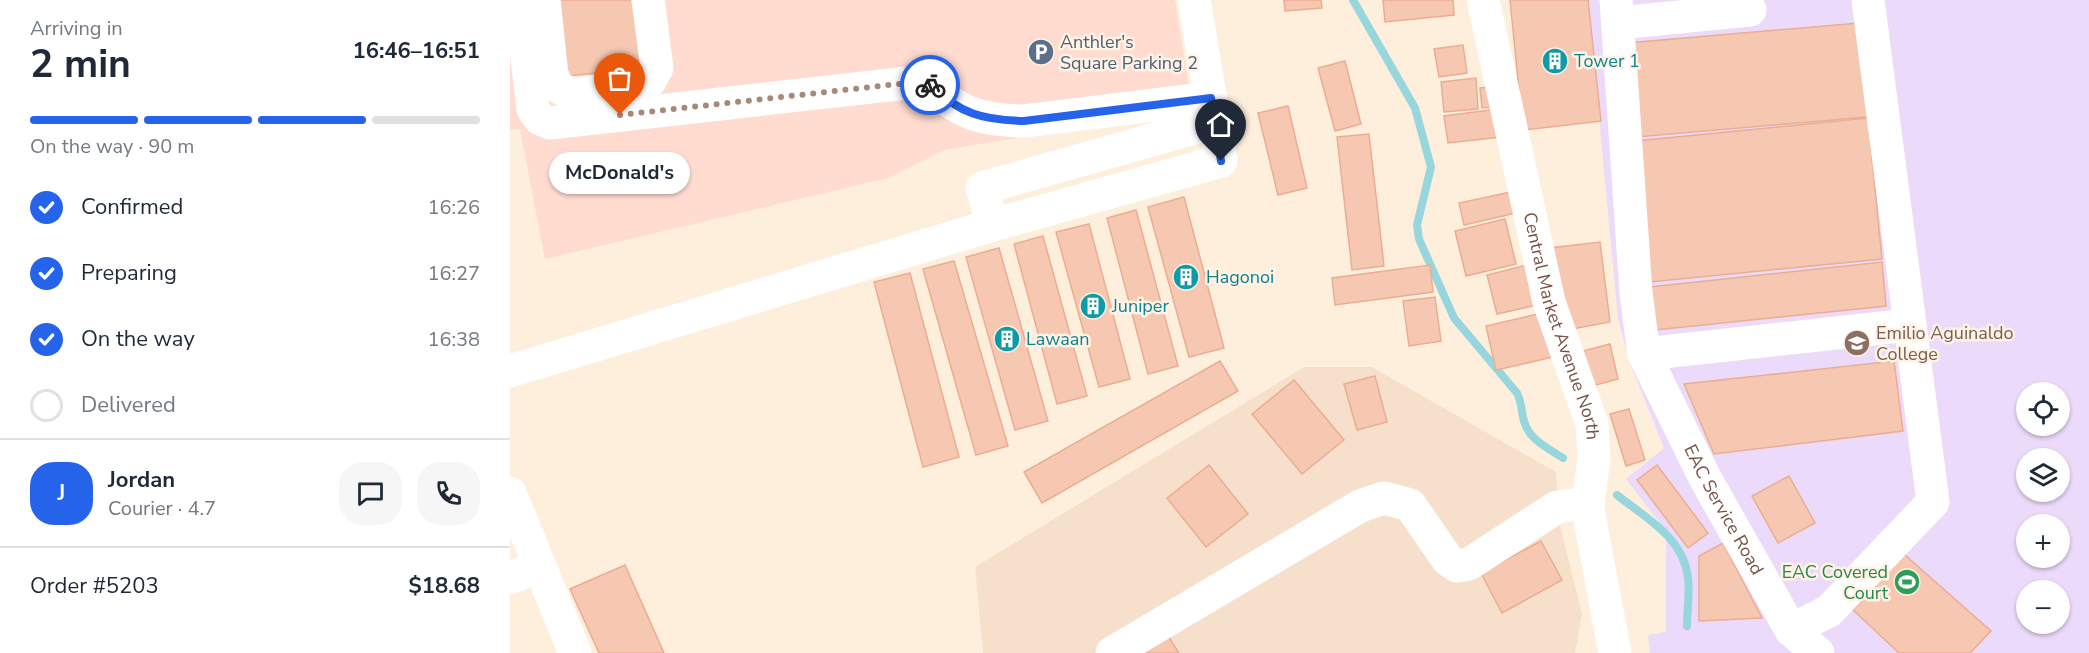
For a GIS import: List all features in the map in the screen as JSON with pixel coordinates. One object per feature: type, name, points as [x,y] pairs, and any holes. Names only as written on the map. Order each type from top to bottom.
[{"type":"street","points":[[520,0],[533,109],[540,118],[550,123],[925,81],[949,104],[968,113],[994,120],[1024,121],[1213,110]]},
{"type":"street","points":[[544,0],[552,75],[558,87],[571,94],[637,88],[650,81],[657,68],[648,0]]},
{"type":"street","points":[[510,371],[993,225],[1221,161],[1194,0]]},
{"type":"street","name":"Central Market Avenue North","points":[[1483,0],[1549,302],[1592,424],[1594,458],[1589,497],[1615,653]]},
{"type":"street","points":[[1791,630],[1829,611],[1933,502],[1868,0]]},
{"type":"street","points":[[1617,11],[1750,10]]},
{"type":"street","name":"EAC Service Road","points":[[1617,11],[1636,293],[1644,354],[1705,478],[1791,630],[1818,653]]},
{"type":"street","points":[[1644,354],[1909,325]]},
{"type":"street","points":[[510,493],[524,572],[575,653]]},
{"type":"street","points":[[1112,653],[1360,506],[1384,498],[1410,505],[1448,560],[1457,566],[1469,564],[1557,507],[1589,497]]},
{"type":"shaded area","points":[[510,0],[1175,0],[1192,108],[944,150],[888,178],[545,259],[520,129],[510,130]]},
{"type":"shaded area","name":"Emilio Aguinaldo College","points":[[1588,0],[2089,0],[2089,653],[1650,653],[1648,635],[1666,632],[1666,531],[1626,479],[1664,448],[1631,366],[1618,319]]},
{"type":"shaded area","points":[[1304,367],[1372,367],[1556,472],[1559,521],[1582,614],[1575,653],[983,653],[975,567]]},
{"type":"building","points":[[559,0],[640,0],[647,68],[566,76]]},
{"type":"building","points":[[1284,0],[1321,0],[1322,8],[1285,11]]},
{"type":"building","points":[[1383,0],[1453,0],[1454,15],[1385,22]]},
{"type":"building","name":"Tower 1","points":[[1510,0],[1588,0],[1601,121],[1523,130]]},
{"type":"building","points":[[1859,23],[1867,117],[1636,137],[1627,43]]},
{"type":"building","points":[[1463,45],[1467,73],[1439,77],[1434,49]]},
{"type":"building","points":[[1345,61],[1361,124],[1335,131],[1318,68]]},
{"type":"building","points":[[1476,78],[1478,109],[1444,112],[1441,82]]},
{"type":"building","points":[[1491,87],[1493,107],[1482,108],[1480,88]]},
{"type":"building","points":[[1288,106],[1307,188],[1278,195],[1258,113]]},
{"type":"building","points":[[1497,109],[1501,137],[1448,143],[1444,116]]},
{"type":"building","points":[[1868,118],[1882,259],[1650,282],[1636,141]]},
{"type":"building","points":[[1369,134],[1384,266],[1352,270],[1337,137]]},
{"type":"building","points":[[1511,192],[1516,213],[1464,225],[1459,203]]},
{"type":"building","name":"Hagonoi","points":[[1184,197],[1224,348],[1189,357],[1148,207]]},
{"type":"building","points":[[1136,210],[1178,366],[1148,374],[1107,218]]},
{"type":"building","points":[[1505,219],[1516,264],[1466,276],[1455,231]]},
{"type":"building","name":"Juniper","points":[[1089,224],[1130,379],[1099,387],[1056,232]]},
{"type":"building","points":[[1043,236],[1087,396],[1057,404],[1014,244]]},
{"type":"building","points":[[1600,242],[1610,322],[1567,330],[1541,249]]},
{"type":"building","name":"Lawaan","points":[[999,248],[1048,421],[1015,430],[966,257]]},
{"type":"building","points":[[954,261],[1008,446],[976,455],[923,269]]},
{"type":"building","points":[[1882,262],[1886,306],[1655,330],[1650,287]]},
{"type":"building","points":[[1430,265],[1433,292],[1335,305],[1332,278]]},
{"type":"building","points":[[1527,265],[1537,305],[1497,314],[1487,275]]},
{"type":"building","points":[[910,273],[959,457],[923,467],[874,282]]},
{"type":"building","points":[[1435,297],[1441,341],[1409,346],[1403,301]]},
{"type":"building","points":[[1542,313],[1553,357],[1496,370],[1486,326]]},
{"type":"building","points":[[1610,344],[1618,379],[1592,386],[1583,351]]},
{"type":"building","points":[[1220,361],[1238,391],[1042,503],[1024,472]]},
{"type":"building","points":[[1894,361],[1903,431],[1714,454],[1684,384]]},
{"type":"building","points":[[1375,376],[1387,422],[1357,430],[1344,384]]},
{"type":"building","points":[[1294,380],[1344,440],[1302,474],[1252,414]]},
{"type":"building","points":[[1629,409],[1645,460],[1626,466],[1610,414]]},
{"type":"building","points":[[1209,465],[1248,514],[1206,547],[1167,498]]},
{"type":"building","points":[[1657,465],[1708,533],[1688,548],[1637,480]]},
{"type":"building","points":[[1789,476],[1815,523],[1778,543],[1752,496]]},
{"type":"building","points":[[1541,541],[1562,580],[1502,613],[1481,573]]},
{"type":"building","points":[[1723,543],[1762,618],[1699,621],[1699,556]]},
{"type":"building","name":"EAC Covered Court","points":[[1904,554],[1991,631],[1970,653],[1899,653],[1853,610]]},
{"type":"building","points":[[625,565],[664,653],[599,653],[570,589]]},
{"type":"building","points":[[1165,631],[1179,653],[1130,653]]},
{"type":"waterway","points":[[1353,0],[1415,108],[1431,167],[1417,225],[1419,239],[1454,318],[1517,393],[1526,428],[1540,443],[1563,458]]},
{"type":"waterway","points":[[1617,495],[1662,530],[1679,551],[1688,578],[1687,626]]},
{"type":"way so far","points":[[620,115],[925,81],[930,85]]},
{"type":"place","name":"Anthler's Square Parking 2","points":[[1041,52]]},
{"type":"place","name":"Tower 1","points":[[1555,61]]},
{"type":"place","name":"McDonald's","points":[[620,115]]},
{"type":"place","name":"Hagonoi","points":[[1186,277]]},
{"type":"place","name":"Juniper","points":[[1093,306]]},
{"type":"place","name":"Lawaan","points":[[1007,339]]},
{"type":"place","name":"Emilio Aguinaldo College","points":[[1857,343]]},
{"type":"place","name":"EAC Covered Court","points":[[1907,582]]},
{"type":"route","points":[[930,85],[949,104],[968,113],[994,120],[1024,121],[1211,98],[1221,161]]}]
